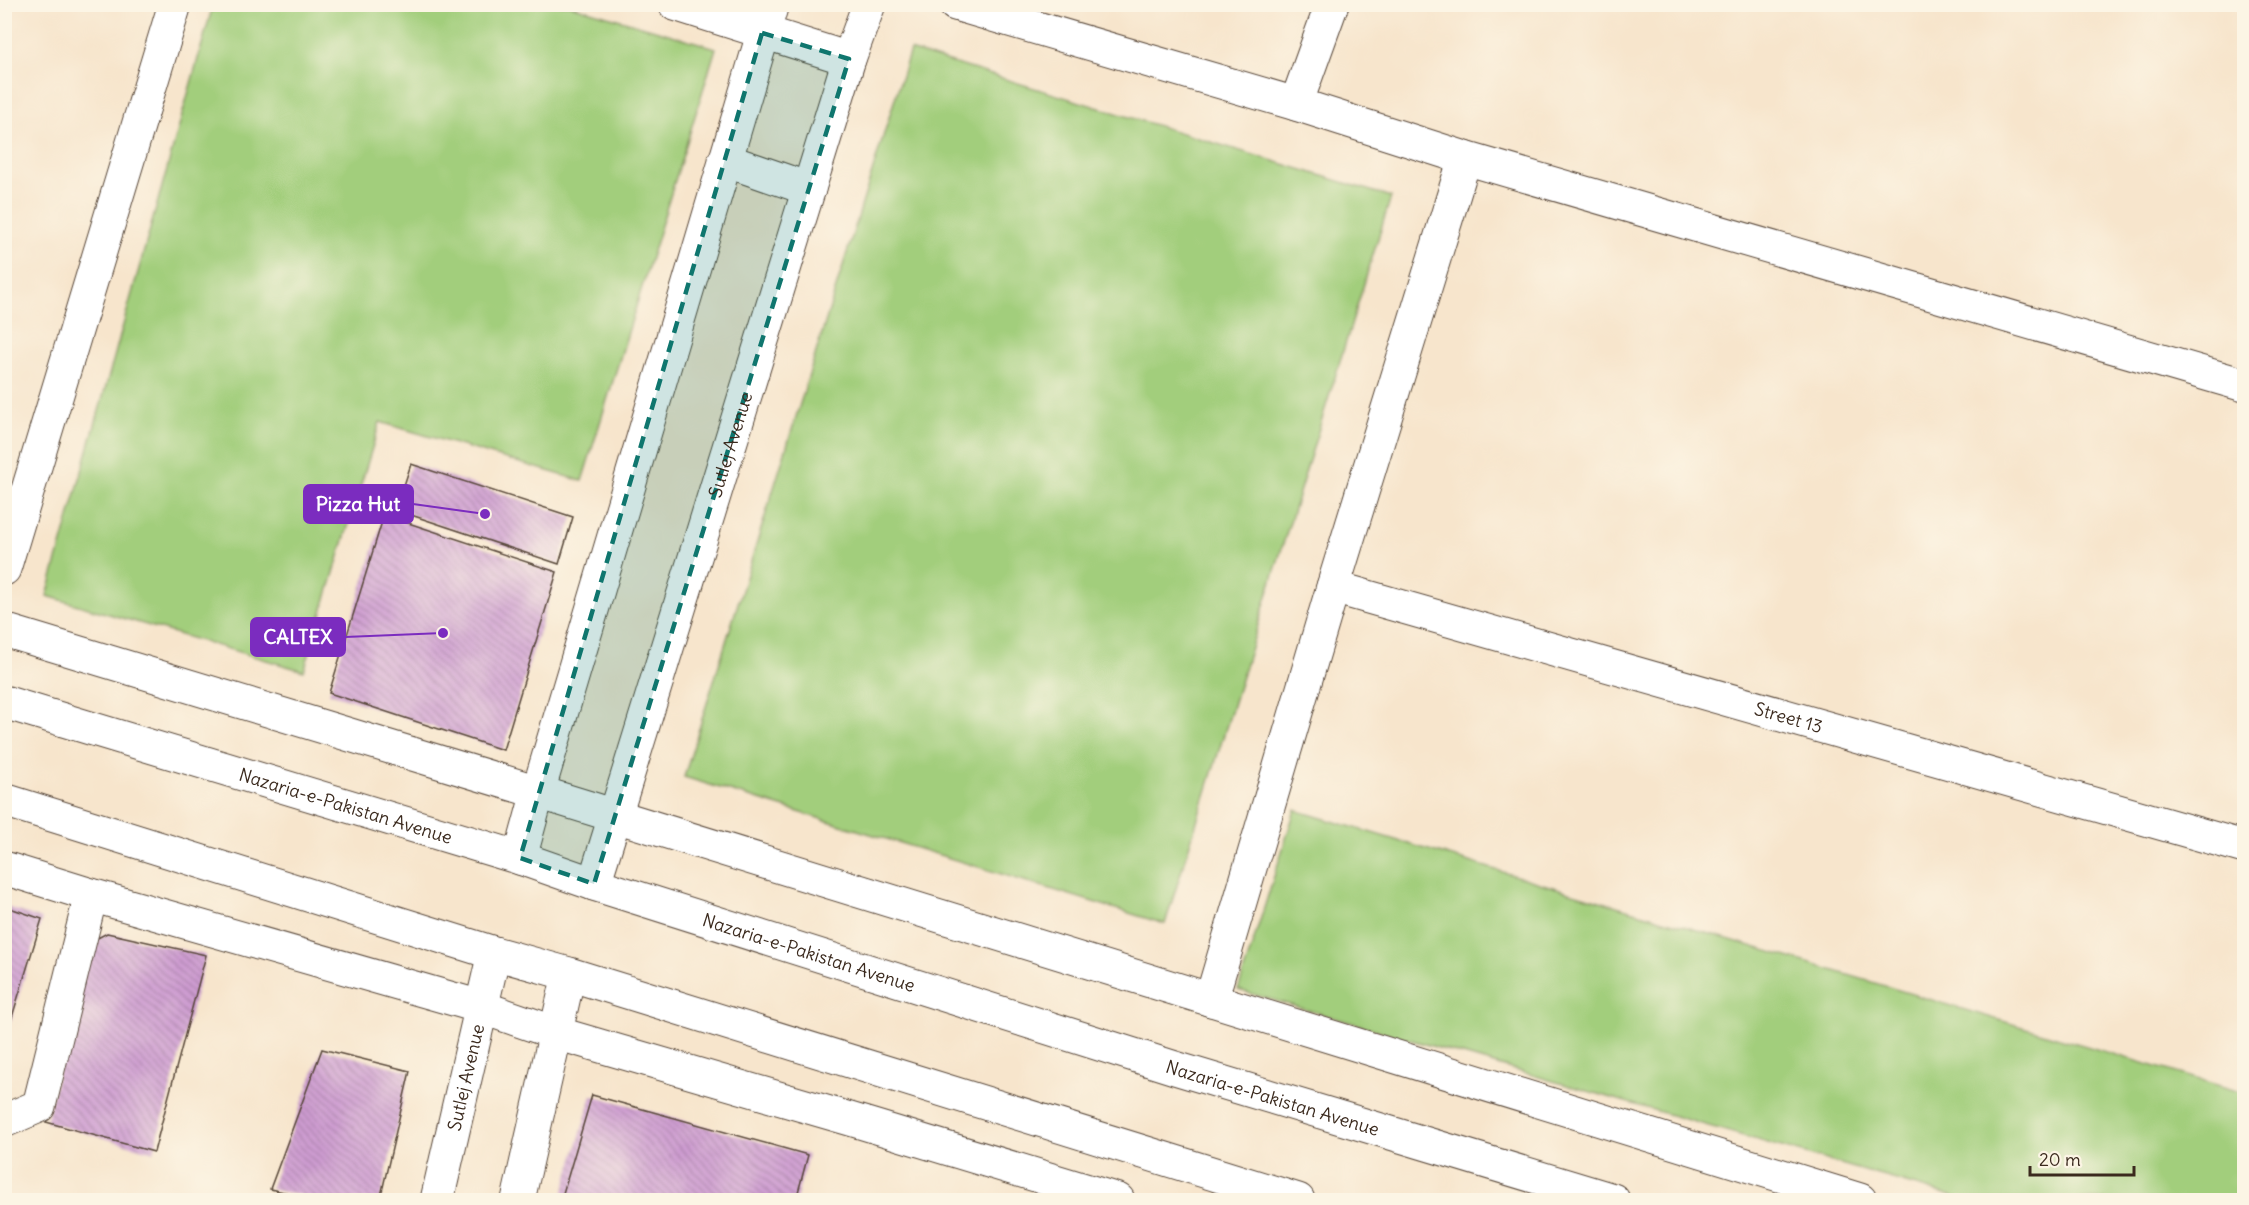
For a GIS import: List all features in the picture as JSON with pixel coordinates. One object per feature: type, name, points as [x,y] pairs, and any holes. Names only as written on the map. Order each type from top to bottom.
[{"type":"street","points":[[4,569],[175,4]]},
{"type":"street","points":[[675,4],[767,19],[849,59]]},
{"type":"street","name":"Sutlej Avenue","points":[[594,884],[849,59],[869,4]]},
{"type":"street","points":[[955,4],[1296,104],[1465,158],[2244,385]]},
{"type":"street","points":[[1296,104],[1332,4]]},
{"type":"street","points":[[520,858],[767,19]]},
{"type":"street","points":[[1211,1000],[1465,158]]},
{"type":"street","points":[[725,160],[809,189]]},
{"type":"street","name":"Street 13","points":[[1334,587],[2244,847]]},
{"type":"street","points":[[4,630],[538,792],[1860,1200]]},
{"type":"street","name":"Nazaria-e-Pakistan Avenue","points":[[4,702],[520,858],[594,884],[1164,1065],[1613,1200]]},
{"type":"street","points":[[4,800],[1298,1200]]},
{"type":"street","points":[[4,868],[481,1007],[556,1033],[1118,1200]]},
{"type":"street","points":[[4,1121],[39,1106],[92,895]]},
{"type":"street","name":"Sutlej Avenue","points":[[437,1200],[494,953]]},
{"type":"street","points":[[518,1200],[569,974]]},
{"type":"street","points":[[1440,1148],[1562,1200]]},
{"type":"highlighted area","points":[[762,33],[849,59],[594,884],[520,858]]},
{"type":"green space","points":[[213,5],[570,5],[716,48],[582,481],[380,422],[304,671],[47,596]]},
{"type":"green space","points":[[910,50],[1391,197],[1165,924],[684,777]]},
{"type":"green space","points":[[1295,810],[2244,1093],[2244,1200],[1965,1200],[1238,990]]},
{"type":"building","points":[[411,464],[573,517],[559,564],[396,510]]},
{"type":"building","points":[[384,515],[557,572],[503,750],[329,693]]},
{"type":"building","points":[[4,906],[42,919],[5,1040],[4,1040]]},
{"type":"building","points":[[107,933],[206,955],[154,1152],[46,1122],[90,942]]},
{"type":"building","points":[[322,1049],[410,1071],[380,1200],[321,1200],[270,1189]]},
{"type":"building","points":[[592,1095],[808,1155],[796,1200],[561,1200]]},
{"type":"place","name":"Pizza Hut","points":[[485,514]]},
{"type":"place","name":"CALTEX","points":[[443,633]]}]
